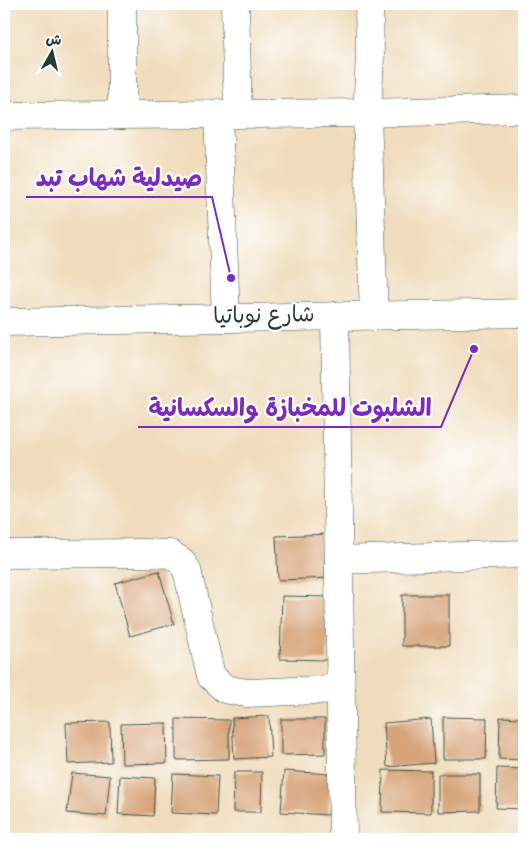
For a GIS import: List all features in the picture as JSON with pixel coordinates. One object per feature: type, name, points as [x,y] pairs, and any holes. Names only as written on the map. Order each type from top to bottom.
[{"type":"street","points":[[122,4],[122,115]]},
{"type":"street","points":[[226,318],[228,113],[235,4]]},
{"type":"street","points":[[369,4],[370,56],[367,113],[374,316]]},
{"type":"street","points":[[4,116],[367,113],[524,109]]},
{"type":"street","name":"شارع نوباتيا","points":[[4,322],[524,313]]},
{"type":"street","points":[[335,316],[343,839]]},
{"type":"street","points":[[4,554],[170,554],[182,561],[187,570],[211,676],[217,683],[225,689],[246,693],[341,690]]},
{"type":"street","points":[[339,560],[524,554]]},
{"type":"building","points":[[331,534],[333,578],[278,580],[276,536]]},
{"type":"building","points":[[159,571],[174,624],[130,636],[115,583]]},
{"type":"building","points":[[402,595],[449,595],[449,646],[402,646]]},
{"type":"building","points":[[282,596],[329,597],[327,660],[280,659]]},
{"type":"building","points":[[269,716],[271,757],[234,759],[232,718]]},
{"type":"building","points":[[443,717],[487,718],[486,759],[443,759]]},
{"type":"building","points":[[500,717],[524,718],[524,760],[499,759]]},
{"type":"building","points":[[176,719],[229,720],[229,759],[176,760]]},
{"type":"building","points":[[281,719],[325,719],[325,754],[281,755]]},
{"type":"building","points":[[431,719],[434,763],[387,767],[384,723]]},
{"type":"building","points":[[110,722],[111,762],[68,764],[66,723]]},
{"type":"building","points":[[166,723],[167,763],[122,764],[121,724]]},
{"type":"building","points":[[497,768],[524,769],[524,809],[496,808]]},
{"type":"building","points":[[383,770],[431,771],[431,813],[382,812]]},
{"type":"building","points":[[284,771],[331,774],[328,815],[281,812]]},
{"type":"building","points":[[234,772],[262,772],[261,812],[233,812]]},
{"type":"building","points":[[72,773],[110,776],[106,816],[67,813]]},
{"type":"building","points":[[173,774],[218,776],[216,815],[171,813]]},
{"type":"building","points":[[438,774],[480,774],[480,811],[438,812]]},
{"type":"building","points":[[120,776],[155,778],[153,816],[118,814]]},
{"type":"place","name":"صيدلية شهاب تبد","points":[[231,278]]},
{"type":"place","name":"الشلبوت للمخبازة والسكسانية","points":[[474,349]]}]
